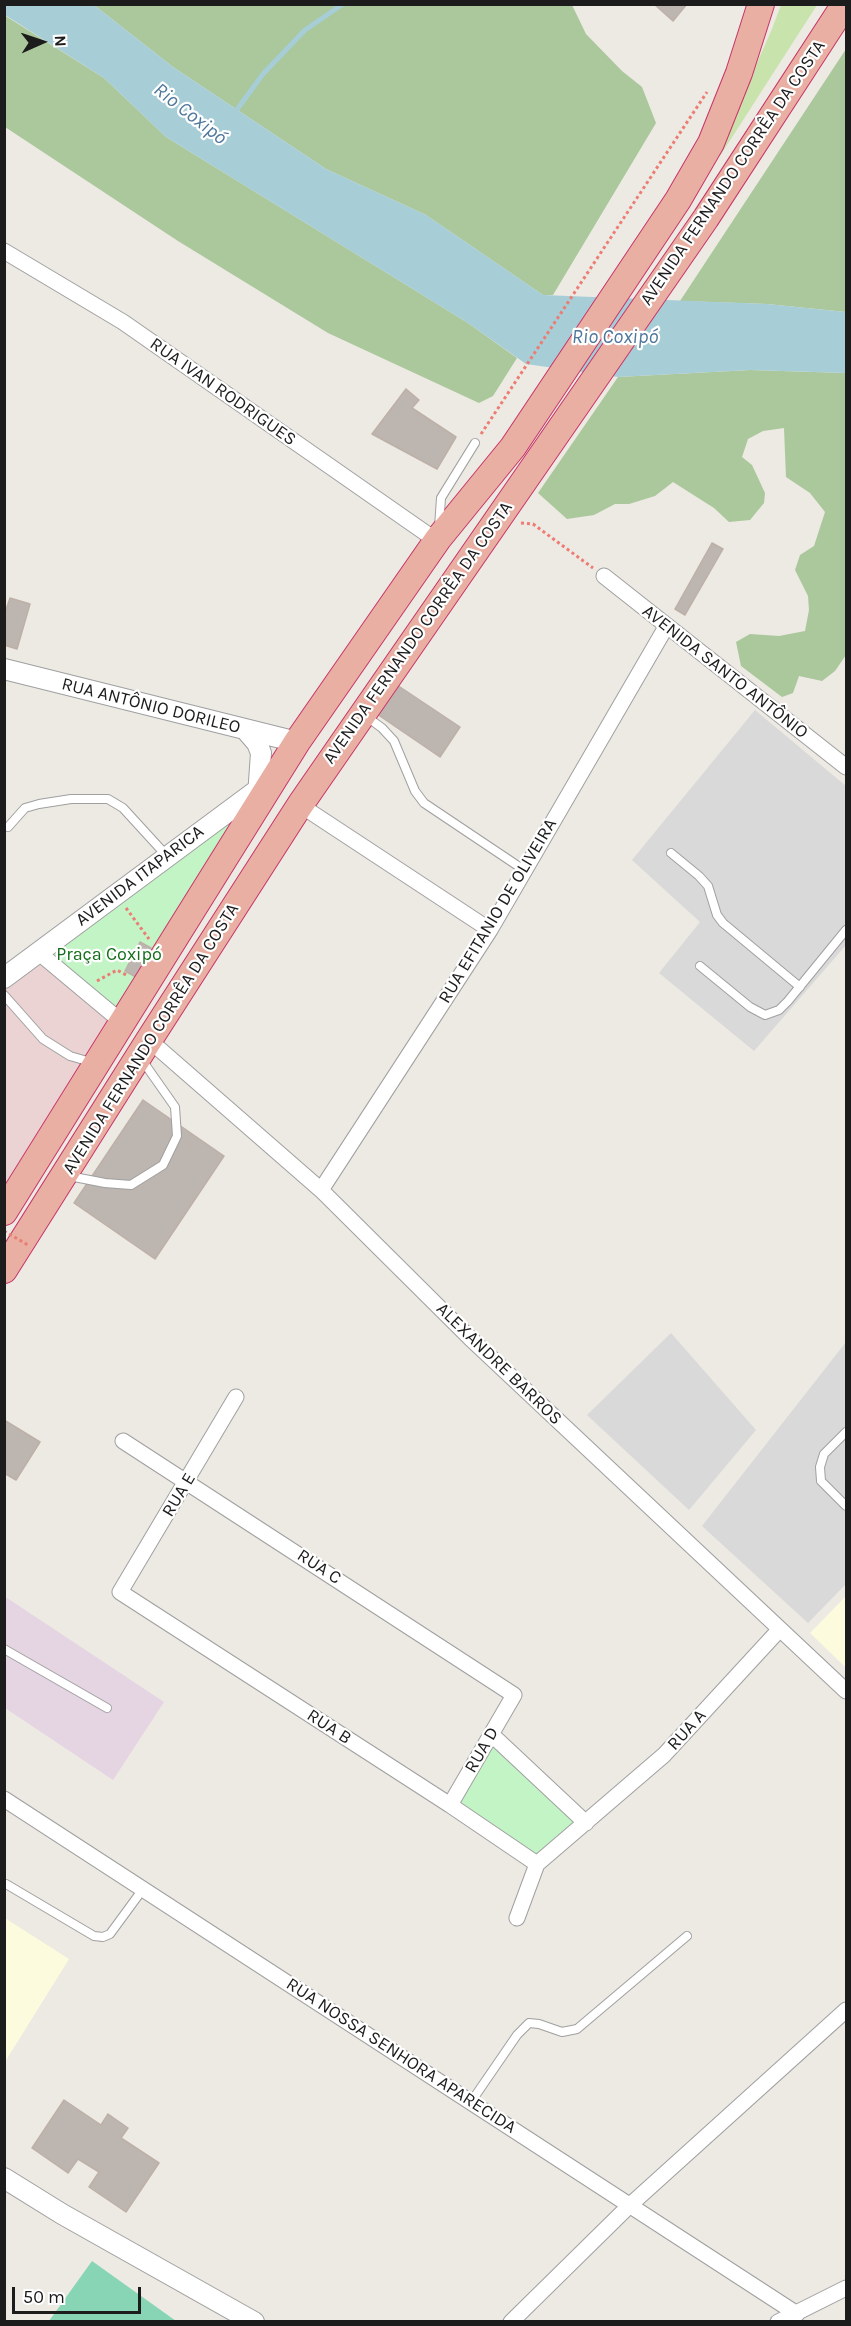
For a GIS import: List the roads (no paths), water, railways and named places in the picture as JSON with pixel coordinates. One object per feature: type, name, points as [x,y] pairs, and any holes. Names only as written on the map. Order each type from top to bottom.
[{"type":"highway","name":"AVENIDA FERNANDO CORRÊA DA COSTA","points":[[4,1212],[98,1064],[264,790],[437,540],[513,447],[678,201],[711,143],[739,74],[761,4]]},
{"type":"highway","name":"AVENIDA FERNANDO CORRÊA DA COSTA","points":[[4,1270],[300,805],[706,218],[844,4]]},
{"type":"street","name":"RUA IVAN RODRIGUES","points":[[4,251],[123,322],[437,540]]},
{"type":"street","name":"AVENIDA SANTO ANTÔNIO","points":[[604,576],[846,768]]},
{"type":"street","name":"RUA EFITANIO DE OLIVEIRA","points":[[321,1190],[490,930],[666,627]]},
{"type":"street","name":"RUA ANTÔNIO DORILEO","points":[[4,669],[297,742]]},
{"type":"street","points":[[245,729],[257,742],[261,753],[264,790]]},
{"type":"street","name":"AVENIDA ITAPARICA","points":[[4,978],[167,856],[264,790]]},
{"type":"street","points":[[300,805],[490,930]]},
{"type":"street","points":[[38,952],[123,1023]]},
{"type":"street","name":"ALEXANDRE BARROS","points":[[144,1048],[321,1190],[470,1338],[846,1691]]},
{"type":"street","name":"RUA E","points":[[120,1592],[236,1397]]},
{"type":"street","name":"RUA C","points":[[123,1441],[514,1695]]},
{"type":"street","name":"RUA B","points":[[120,1592],[450,1805],[537,1864]]},
{"type":"street","name":"RUA A","points":[[517,1918],[537,1864],[664,1755],[780,1629]]},
{"type":"street","name":"RUA D","points":[[450,1805],[514,1695]]},
{"type":"street","points":[[491,1734],[586,1823]]},
{"type":"street","name":"RUA NOSSA SENHORA APARECIDA","points":[[4,1799],[797,2314]]},
{"type":"street","points":[[511,2322],[629,2206],[846,2010]]},
{"type":"street","points":[[4,2178],[62,2214],[255,2322]]},
{"type":"street","points":[[778,2322],[846,2288]]},
{"type":"lane","points":[[437,540],[441,498],[475,443]]},
{"type":"lane","points":[[362,714],[382,728],[394,741],[415,791],[424,803],[524,870]]},
{"type":"lane","points":[[8,827],[25,808],[39,804],[70,799],[108,799],[123,808],[167,856]]},
{"type":"lane","points":[[671,854],[708,886],[717,915],[723,923],[800,987]]},
{"type":"lane","points":[[700,966],[750,1007],[765,1015],[779,1010],[846,930]]},
{"type":"lane","points":[[4,995],[43,1040],[70,1056],[98,1064]]},
{"type":"lane","points":[[64,1175],[105,1183],[131,1185],[163,1165],[177,1136],[175,1107],[144,1048]]},
{"type":"lane","points":[[846,1432],[824,1454],[820,1467],[821,1481],[846,1506]]},
{"type":"lane","points":[[4,1648],[107,1708]]},
{"type":"lane","points":[[6,1884],[94,1936],[103,1937],[110,1934],[142,1889]]},
{"type":"lane","points":[[471,2102],[517,2035],[529,2023],[561,2032],[577,2030],[687,1936]]},
{"type":"water","name":"Rio Coxipó","points":[[4,5],[94,5],[173,67],[326,169],[426,215],[543,295],[767,304],[846,312],[846,373],[750,370],[618,377],[526,364],[468,323],[166,137],[104,78],[5,15]]},
{"type":"waterway","points":[[233,115],[263,74],[305,30],[343,4]]},
{"type":"park label","name":"Praça Coxipó","points":[[109,955]]}]
